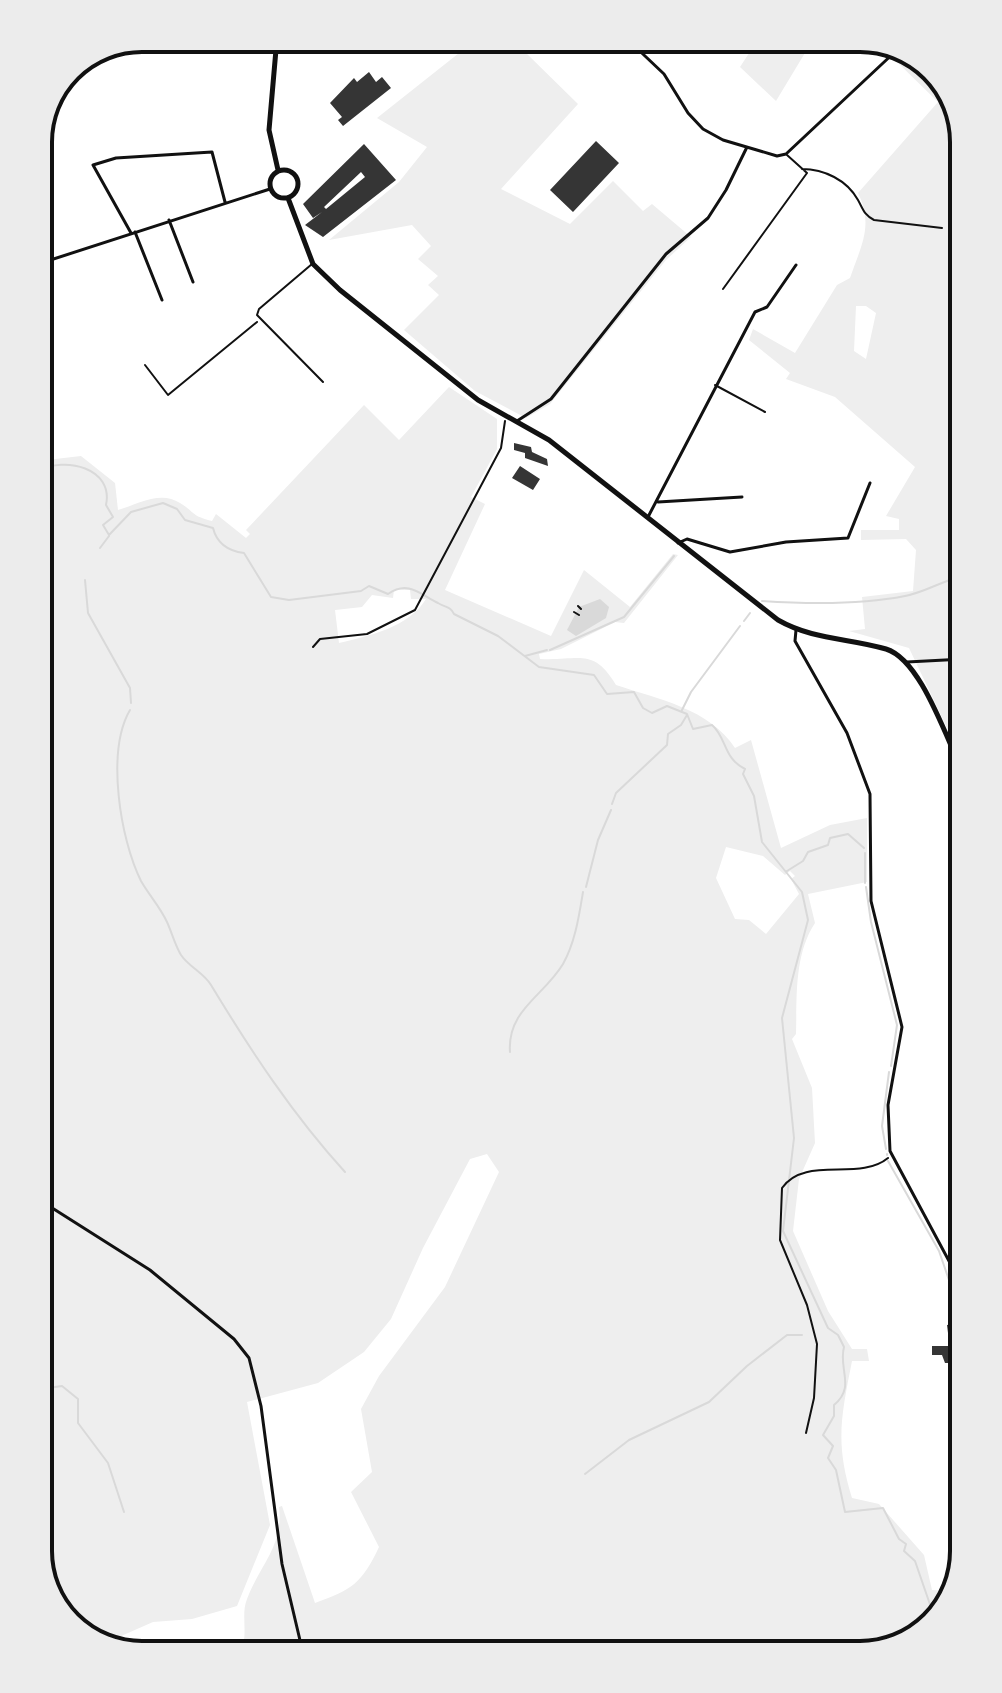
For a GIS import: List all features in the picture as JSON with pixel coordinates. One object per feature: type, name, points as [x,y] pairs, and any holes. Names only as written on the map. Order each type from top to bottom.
[{"type":"main road","points":[[276,52],[269,130],[278,170]]},
{"type":"main road","points":[[278,170],[292,172],[298,180],[296,191],[288,198],[277,197],[270,189],[270,180],[278,170]]},
{"type":"main road","points":[[288,198],[313,264],[340,290],[454,383],[549,440],[763,609],[796,630],[885,649],[907,662],[950,746]]},
{"type":"street","points":[[641,52],[664,74],[688,113],[703,129],[777,156],[786,154],[889,57]]},
{"type":"street","points":[[517,421],[551,399],[666,254],[708,218],[747,147]]},
{"type":"street","points":[[162,300],[133,232],[93,165],[116,158],[212,152],[225,202]]},
{"type":"street","points":[[52,259],[270,189]]},
{"type":"street","points":[[169,220],[193,282]]},
{"type":"street","points":[[647,518],[755,312],[767,307],[796,265]]},
{"type":"street","points":[[678,543],[687,539],[730,552],[786,542],[848,538],[870,483]]},
{"type":"street","points":[[658,502],[742,497]]},
{"type":"street","points":[[796,630],[795,641],[847,733],[870,794],[871,901],[902,1027],[888,1105],[892,1155],[950,1263]]},
{"type":"street","points":[[907,662],[950,660]]},
{"type":"street","points":[[52,1208],[150,1270],[234,1339],[249,1358],[261,1406],[282,1564],[300,1641]]},
{"type":"lane","points":[[723,289],[807,173],[786,154]]},
{"type":"lane","points":[[801,169],[825,171],[857,197],[865,215],[874,220],[942,228]]},
{"type":"lane","points":[[145,365],[168,395],[258,321],[259,309],[313,264]]},
{"type":"lane","points":[[258,321],[323,382]]},
{"type":"lane","points":[[715,385],[765,412]]},
{"type":"path","points":[[313,647],[320,639],[367,634],[399,620],[423,599],[501,448],[507,416]]},
{"type":"path","points":[[578,606],[581,609]]},
{"type":"path","points":[[574,612],[579,615]]},
{"type":"path","points":[[806,1433],[814,1398],[817,1344],[807,1305],[780,1240],[781,1201],[787,1182],[794,1179],[823,1169],[874,1167],[892,1155]]},
{"type":"shaded area","points":[[460,52],[525,52],[578,104],[501,189],[570,224],[613,181],[643,211],[652,204],[691,237],[666,260],[550,404],[526,418],[475,391],[404,330],[439,295],[428,285],[438,276],[418,259],[431,246],[412,225],[329,240],[399,182],[427,147],[377,118]]},
{"type":"shaded area","points":[[750,52],[806,52],[776,101],[740,67]]},
{"type":"shaded area","points":[[894,59],[919,74],[935,92],[945,113],[950,142],[950,734],[909,648],[849,631],[865,629],[862,597],[913,591],[916,550],[906,539],[861,540],[861,530],[899,530],[899,519],[886,516],[915,467],[835,397],[786,379],[790,373],[749,340],[753,329],[795,353],[837,285],[850,278],[865,226],[863,205],[858,193],[938,102]],"holes":[[[856,306],[866,306],[876,313],[866,359],[854,351]]]},
{"type":"shaded area","points":[[449,387],[497,419],[497,449],[471,497],[485,504],[445,590],[551,636],[584,570],[630,607],[673,554],[678,555],[624,623],[615,622],[561,649],[539,654],[540,659],[584,658],[592,661],[608,673],[616,685],[682,707],[712,724],[735,748],[751,740],[781,848],[830,825],[867,818],[867,882],[808,894],[815,923],[800,962],[796,1034],[792,1039],[812,1088],[815,1143],[799,1179],[793,1231],[828,1311],[852,1349],[867,1349],[869,1361],[852,1361],[843,1414],[843,1461],[852,1498],[879,1504],[924,1555],[932,1590],[941,1590],[924,1615],[900,1632],[860,1641],[244,1641],[245,1606],[274,1545],[280,1521],[279,1507],[282,1506],[315,1603],[354,1584],[379,1547],[351,1492],[372,1472],[361,1409],[379,1376],[445,1287],[499,1172],[487,1154],[470,1159],[423,1248],[391,1319],[364,1352],[318,1383],[247,1402],[270,1525],[237,1606],[192,1619],[153,1622],[118,1637],[102,1632],[83,1619],[61,1591],[52,1551],[52,459],[81,456],[115,483],[118,510],[149,499],[173,499],[205,519],[212,521],[216,514],[246,538],[250,534],[246,530],[364,405],[399,440]],"holes":[[[394,590],[410,590],[411,599],[426,599],[409,617],[375,633],[339,643],[335,610],[362,607],[372,595],[393,598]],[[726,847],[763,856],[785,875],[790,871],[795,876],[791,879],[799,894],[766,934],[749,920],[735,919],[716,878]]]},
{"type":"shaded area","points":[[600,599],[609,607],[606,618],[576,636],[567,630],[579,607]]},
{"type":"building","points":[[369,72],[376,82],[382,77],[391,88],[343,126],[338,120],[342,117],[330,103],[354,78],[357,82]]},
{"type":"building","points":[[596,141],[619,163],[573,212],[550,190]]},
{"type":"building","points":[[364,144],[396,180],[323,237],[305,225],[322,212],[313,218],[303,204]],"holes":[[[361,172],[365,177],[326,209],[324,207]]]},
{"type":"building","points":[[514,443],[531,447],[532,452],[547,459],[548,466],[525,458],[525,453],[514,450]]},
{"type":"building","points":[[520,466],[540,479],[533,490],[512,478]]},
{"type":"building","points":[[932,1346],[948,1346],[950,1363],[945,1363],[942,1355],[932,1355]]},
{"type":"waterway","points":[[52,466],[73,465],[85,468],[103,482],[106,505],[113,517],[103,525],[109,535],[131,512],[163,503],[177,509],[185,520],[213,528],[224,546],[244,553],[271,597],[289,600],[361,591],[369,586],[388,594],[408,588],[498,636],[539,667],[594,675],[607,694],[634,692],[643,708],[652,713],[667,706],[687,714],[693,729],[712,725],[717,730],[729,754],[745,769],[743,774],[754,796],[762,842],[802,892],[808,920],[782,1018],[794,1138],[783,1231],[828,1328],[838,1335],[844,1347],[844,1391],[834,1405],[834,1416],[823,1435],[833,1446],[828,1458],[836,1470],[845,1512],[883,1508],[899,1539],[906,1544],[904,1551],[915,1561],[931,1606]]},
{"type":"waterway","points":[[100,548],[109,536]]},
{"type":"waterway","points":[[550,650],[624,617],[674,556]]},
{"type":"waterway","points":[[85,580],[88,613],[130,688],[131,703]]},
{"type":"waterway","points":[[762,601],[834,603],[888,599],[913,594],[950,580]]},
{"type":"waterway","points":[[744,621],[750,613]]},
{"type":"waterway","points":[[682,710],[691,692],[740,626]]},
{"type":"waterway","points":[[525,656],[547,650]]},
{"type":"waterway","points":[[130,710],[123,727],[117,771],[127,842],[141,881],[164,917],[181,955],[208,981],[274,1082],[345,1172]]},
{"type":"waterway","points":[[612,804],[616,793],[667,745],[668,734],[681,725],[687,715]]},
{"type":"waterway","points":[[586,887],[598,840],[611,810]]},
{"type":"waterway","points":[[787,871],[803,861],[808,852],[828,845],[830,838],[848,834],[864,848]]},
{"type":"waterway","points":[[865,853],[865,883]]},
{"type":"waterway","points":[[866,887],[871,922],[897,1025],[891,1066]]},
{"type":"waterway","points":[[510,1052],[514,1025],[520,1014],[555,975],[567,956],[583,892]]},
{"type":"waterway","points":[[886,1149],[882,1126],[889,1072]]},
{"type":"waterway","points":[[888,1161],[939,1251],[950,1283]]},
{"type":"waterway","points":[[585,1474],[629,1440],[709,1402],[747,1366],[787,1335],[802,1335]]},
{"type":"waterway","points":[[52,1387],[62,1386],[78,1399],[78,1423],[108,1463],[124,1512]]}]
